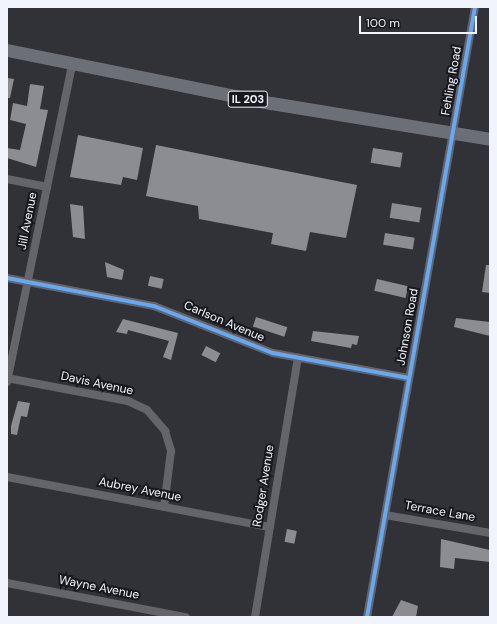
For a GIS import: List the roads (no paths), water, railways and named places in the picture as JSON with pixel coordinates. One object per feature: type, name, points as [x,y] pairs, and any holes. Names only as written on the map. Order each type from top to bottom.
[{"type":"main road","name":"IL 203","points":[[7,50],[72,65],[453,135],[490,139]]},
{"type":"street","name":"Fehling Road","points":[[453,135],[475,7]]},
{"type":"street","name":"Jill Avenue","points":[[7,379],[72,65]]},
{"type":"street","name":"Johnson Road","points":[[367,617],[453,135]]},
{"type":"street","points":[[7,179],[47,187]]},
{"type":"street","name":"Carlson Avenue","points":[[7,278],[154,306],[253,347],[298,358],[409,378]]},
{"type":"street","name":"Rodger Avenue","points":[[255,617],[298,358]]},
{"type":"street","name":"Davis Avenue","points":[[7,379],[128,401],[147,410],[160,423],[170,442],[171,467],[164,507]]},
{"type":"street","name":"Aubrey Avenue","points":[[7,477],[269,527]]},
{"type":"street","name":"Terrace Lane","points":[[385,515],[490,533]]},
{"type":"street","name":"Wayne Avenue","points":[[7,584],[186,617]]}]
